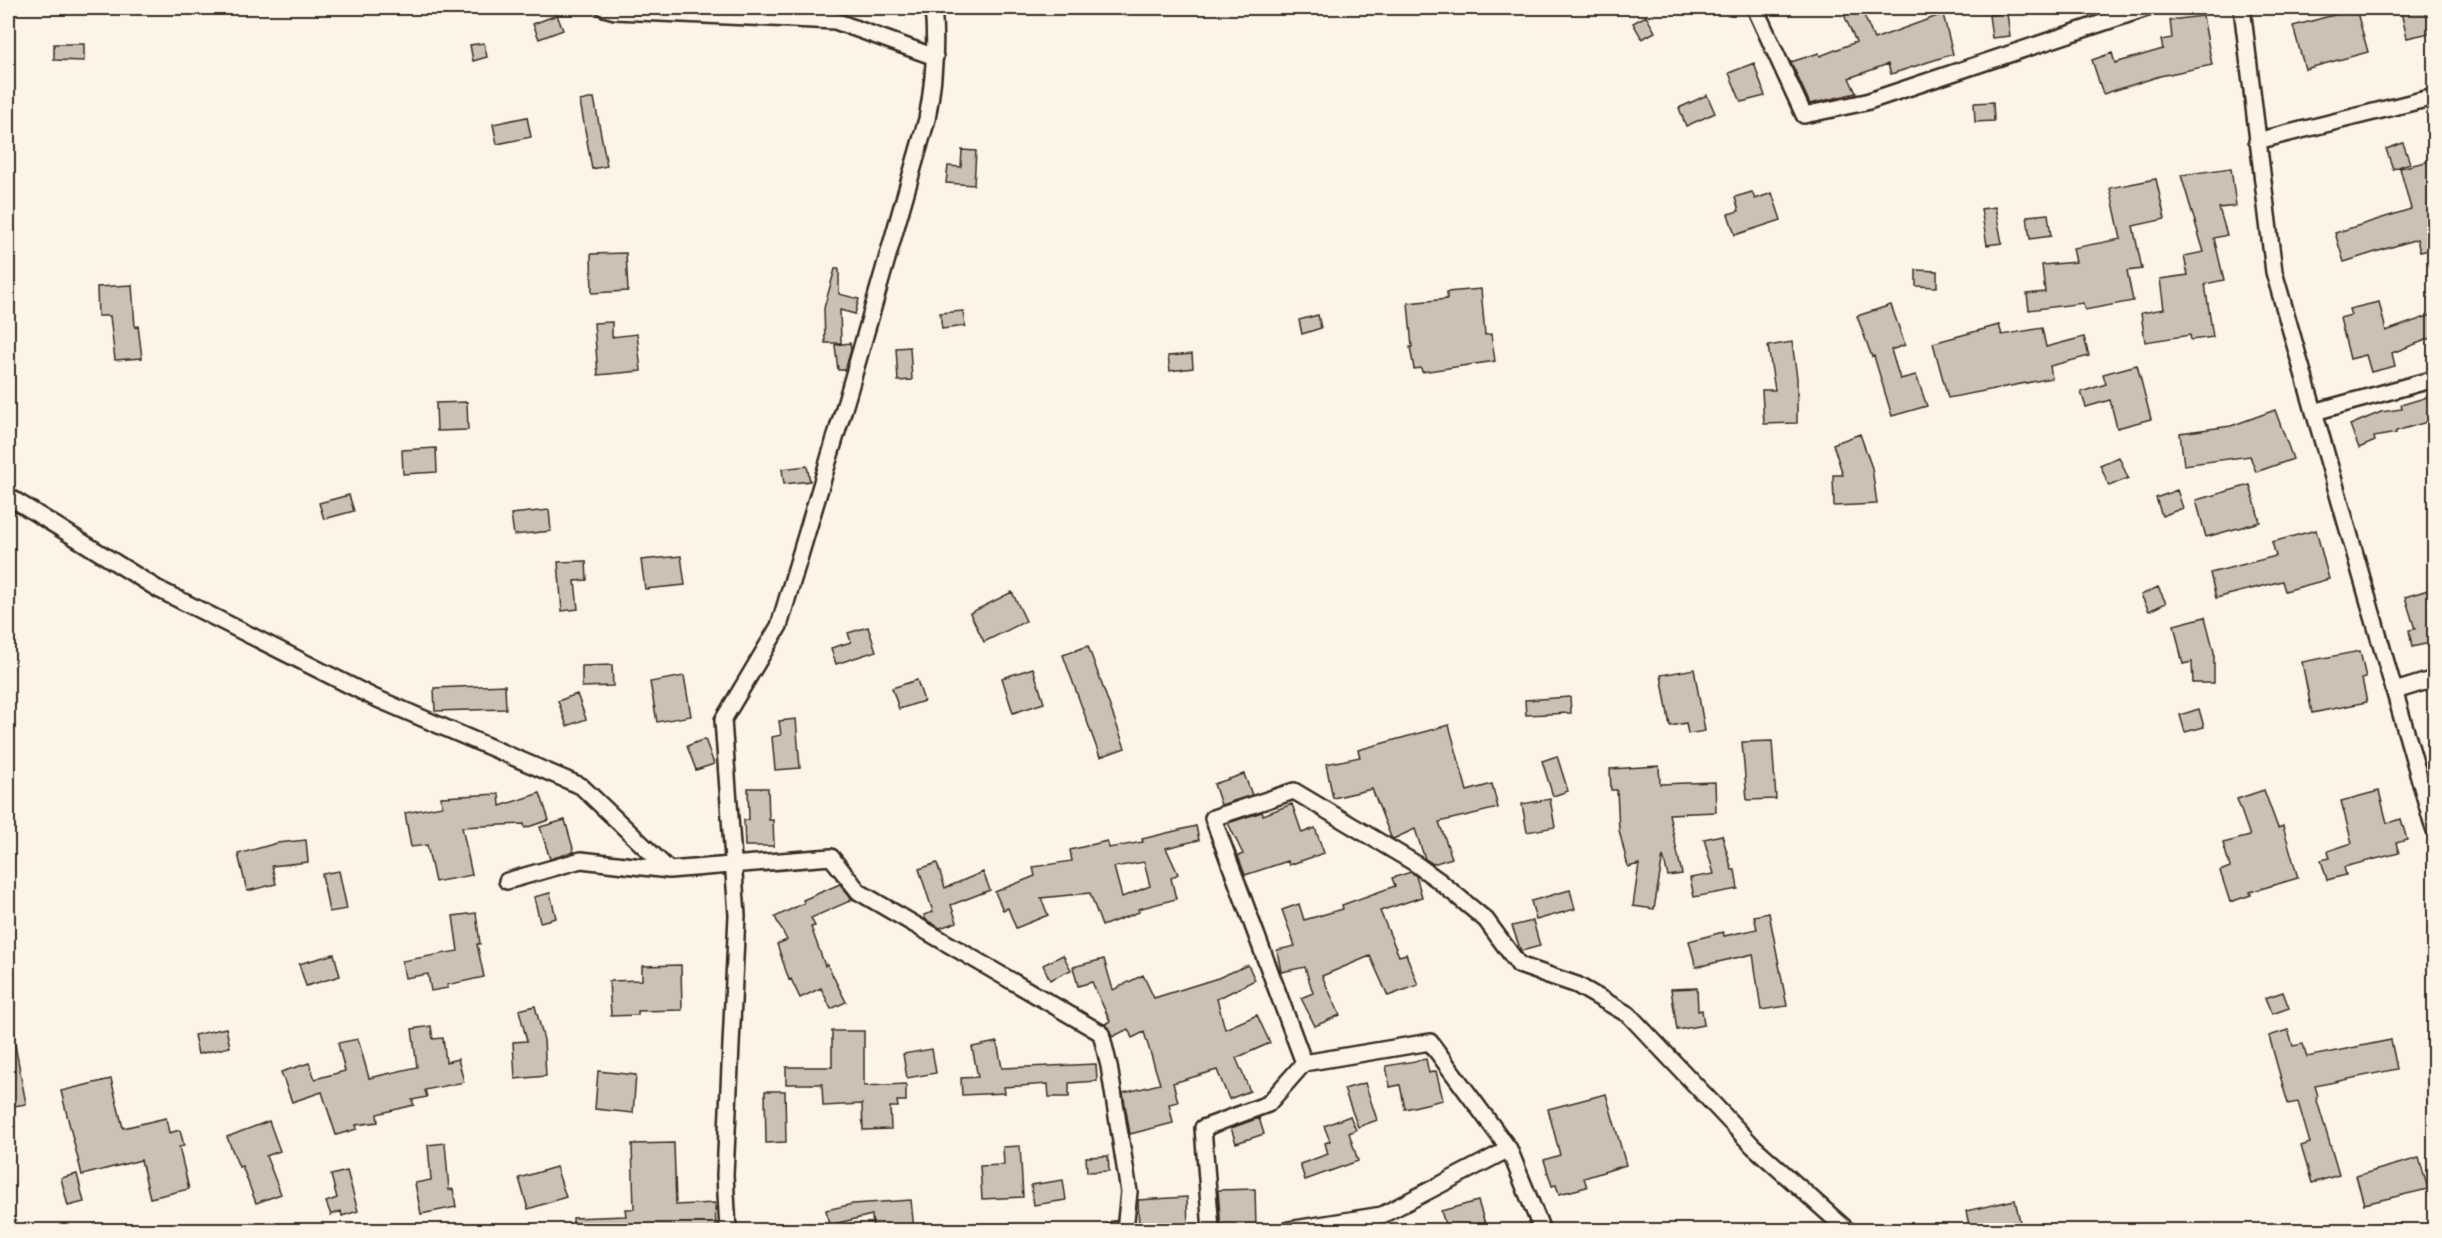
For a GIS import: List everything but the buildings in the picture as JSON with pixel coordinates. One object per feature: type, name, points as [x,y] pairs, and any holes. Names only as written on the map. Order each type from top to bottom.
[{"type":"street","points":[[604,8],[615,11],[835,21],[935,57]]},
{"type":"street","points":[[728,1230],[725,1175],[737,915],[723,720],[779,626],[848,395],[927,119],[934,79],[933,8]]},
{"type":"street","points":[[1755,8],[1804,115],[1866,102],[2147,8]]},
{"type":"street","points":[[2242,8],[2274,272],[2434,829]]},
{"type":"street","points":[[2257,141],[2434,97]]},
{"type":"street","points":[[2314,412],[2434,379]]},
{"type":"street","points":[[8,496],[158,589],[373,697],[581,786],[669,870]]},
{"type":"street","points":[[2395,691],[2434,679]]},
{"type":"street","points":[[1304,1063],[1214,818],[1294,790],[1413,862],[1438,880],[1486,920],[1519,965],[1576,985],[1629,1015],[1753,1146],[1847,1230]]},
{"type":"street","points":[[507,881],[581,860],[669,870],[831,857],[859,892],[1101,1033],[1109,1066],[1129,1192],[1125,1230],[1114,1230]]},
{"type":"street","points":[[1211,1230],[1203,1128],[1268,1104],[1304,1063],[1430,1042],[1509,1149],[1542,1230]]},
{"type":"street","points":[[1288,1230],[1383,1215],[1509,1149]]}]
